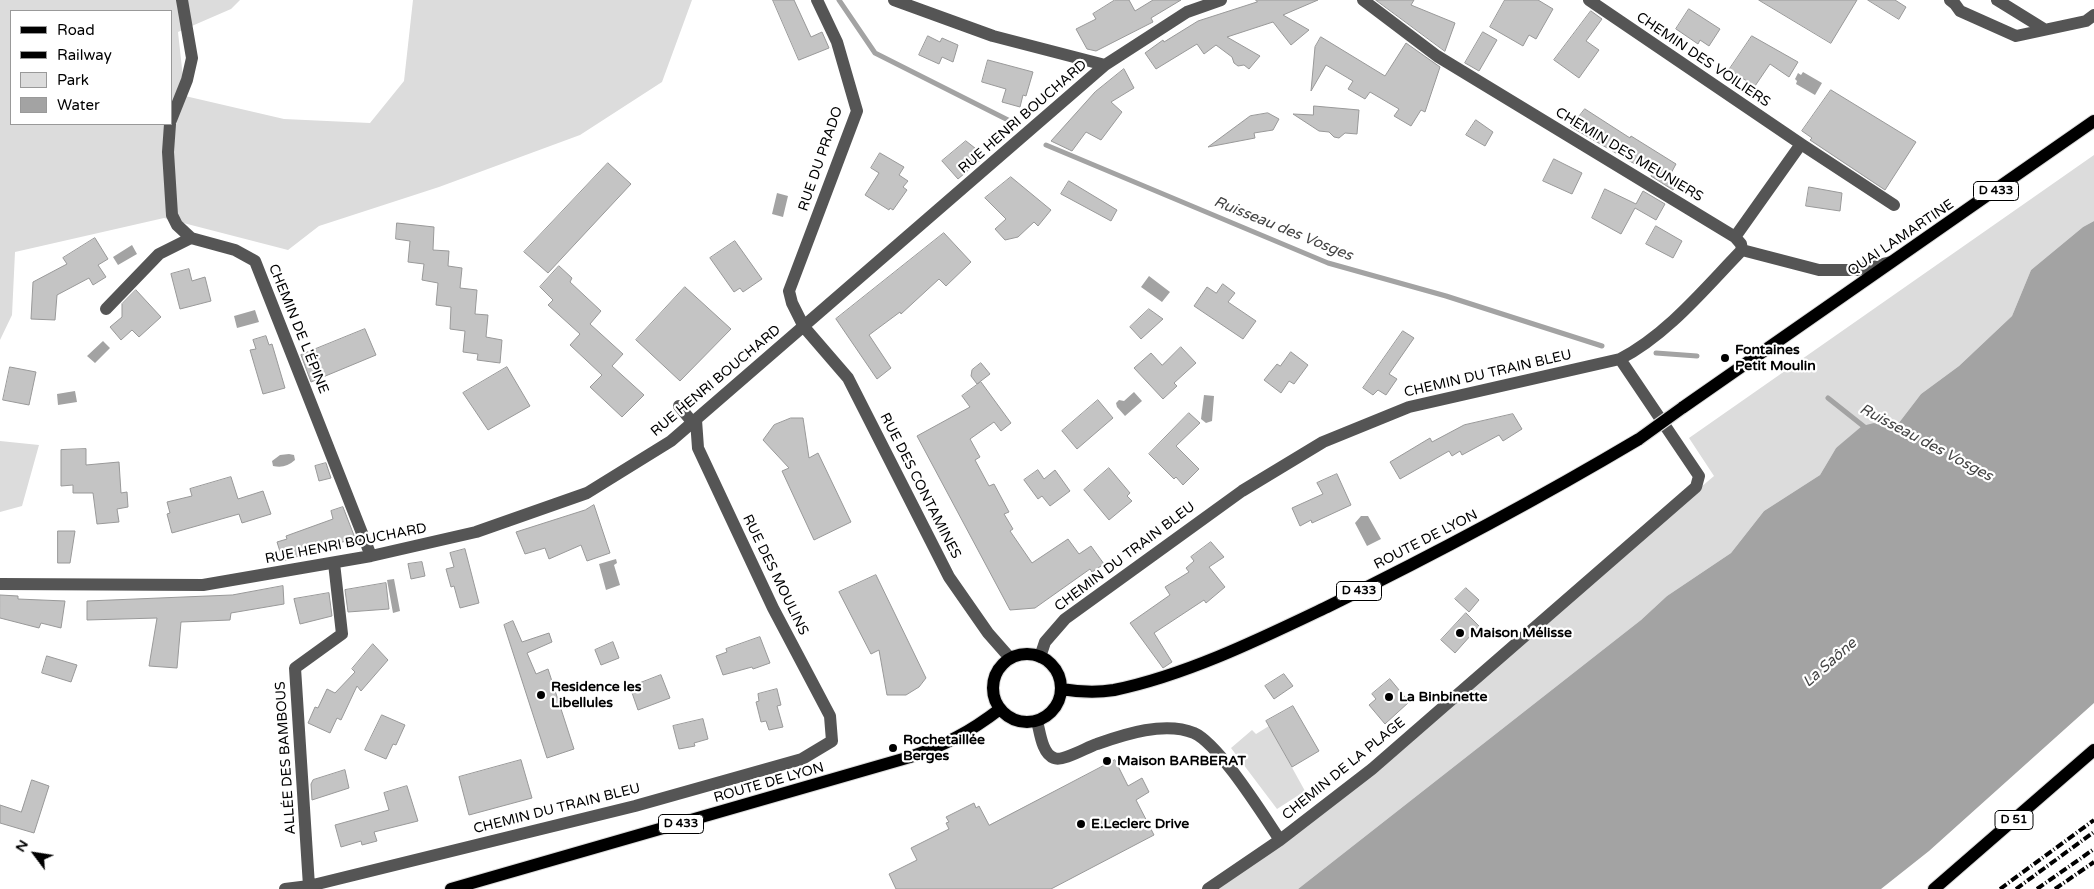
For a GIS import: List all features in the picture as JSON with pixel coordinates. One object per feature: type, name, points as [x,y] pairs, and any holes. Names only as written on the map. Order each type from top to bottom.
[{"type":"main road","name":"QUAI LAMARTINE","points":[[1774,345],[2094,121]]},
{"type":"main road","name":"ROUTE DE LYON","points":[[1061,689],[1088,693],[1112,690],[1150,681],[1288,625],[1428,558],[1564,484],[1639,439],[1774,345]]},
{"type":"main road","points":[[1030,654],[1040,657],[1055,669],[1061,689],[1056,706],[1050,713],[1037,721],[1017,721],[1000,709],[994,693],[995,676],[1010,658],[1030,654]]},
{"type":"main road","name":"ROUTE DE LYON","points":[[451,889],[901,760],[935,748],[974,730],[1000,709]]},
{"type":"main road","name":"D 51","points":[[1934,889],[2094,750]]},
{"type":"street","points":[[172,120],[188,80],[192,58],[182,0]]},
{"type":"street","name":"RUE DU PRADO","points":[[804,327],[792,303],[789,291],[856,111],[849,78],[837,42],[817,0]]},
{"type":"street","points":[[894,0],[993,36],[1105,65]]},
{"type":"street","name":"RUE HENRI BOUCHARD","points":[[0,584],[203,585],[371,556],[476,532],[587,493],[671,441],[694,422],[1105,65],[1187,12],[1221,0]]},
{"type":"street","name":"CHEMIN DES MEUNIERS","points":[[1363,0],[1438,56],[1735,237]]},
{"type":"street","name":"CHEMIN DES VOILIERS","points":[[1589,0],[1894,205]]},
{"type":"street","points":[[1950,0],[1960,11],[2016,36],[2086,21],[2094,15]]},
{"type":"street","points":[[2000,0],[2044,29]]},
{"type":"street","points":[[106,309],[159,254],[191,238],[177,225],[172,215],[168,152],[171,125]]},
{"type":"street","points":[[1801,144],[1735,237],[1741,244],[1742,250],[1820,270],[1857,270],[1897,260]]},
{"type":"street","name":"CHEMIN DE L'ÉPINE","points":[[191,238],[235,250],[255,261],[371,556]]},
{"type":"street","name":"CHEMIN DU TRAIN BLEU","points":[[1040,657],[1045,642],[1065,619],[1242,491],[1323,442],[1409,406],[1620,359],[1642,346],[1660,332],[1742,250]]},
{"type":"street","name":"RUE DES CONTAMINES","points":[[804,327],[848,378],[940,562],[988,633],[1010,658]]},
{"type":"street","name":"CHEMIN DE LA PLAGE","points":[[1208,889],[1280,840],[1372,768],[1696,487],[1699,476],[1620,359]]},
{"type":"street","points":[[679,406],[694,422]]},
{"type":"street","name":"RUE DES MOULINS","points":[[694,422],[698,448],[773,608],[830,716],[832,741]]},
{"type":"street","name":"ALLÉE DES BAMBOUS","points":[[309,886],[295,668],[342,634],[334,563]]},
{"type":"street","points":[[1037,721],[1048,753],[1053,758],[1060,760],[1096,744],[1132,733],[1181,729],[1195,734],[1217,752],[1280,840]]},
{"type":"street","name":"CHEMIN DU TRAIN BLEU","points":[[285,889],[309,886],[644,803],[802,759],[832,741]]},
{"type":"green space","points":[[0,0],[240,0],[231,9],[178,32],[185,96],[284,119],[370,123],[404,81],[413,0],[692,0],[662,82],[580,135],[439,187],[319,226],[288,250],[164,218],[15,252],[12,315],[0,340]]},
{"type":"green space","points":[[2094,155],[2094,221],[2083,227],[2031,270],[2012,316],[1959,366],[1921,394],[1898,424],[1888,427],[1874,423],[1836,448],[1820,475],[1764,511],[1731,553],[1667,596],[1641,620],[1298,889],[1216,889],[1275,850],[1714,476],[1689,438]]},
{"type":"green space","points":[[0,441],[39,445],[22,506],[0,512]]},
{"type":"green space","points":[[1269,726],[1305,791],[1277,809],[1231,748],[1252,730],[1256,734]]},
{"type":"water","points":[[1803,72],[1822,83],[1815,95],[1796,84],[1797,81],[1795,79],[1798,73],[1801,75]]},
{"type":"water","points":[[777,193],[788,196],[783,217],[772,214]]},
{"type":"water","name":"La Saône","points":[[2094,221],[2094,703],[1929,851],[1881,889],[1298,889],[1641,620],[1667,596],[1731,553],[1764,511],[1820,475],[1836,448],[1862,426],[1874,423],[1888,427],[1898,424],[1921,394],[1959,366],[2012,316],[2031,270],[2083,227]]},
{"type":"water","points":[[132,245],[137,254],[118,265],[113,257]]},
{"type":"water","points":[[1149,276],[1170,292],[1162,302],[1141,287]]},
{"type":"water","points":[[255,310],[259,322],[237,328],[234,316]]},
{"type":"water","points":[[103,341],[110,348],[95,363],[87,356]]},
{"type":"water","points":[[75,391],[77,402],[58,405],[57,394]]},
{"type":"water","points":[[1134,392],[1142,401],[1125,416],[1116,403],[1119,400],[1124,401]]},
{"type":"water","points":[[1204,395],[1214,396],[1212,421],[1206,423],[1201,419]]},
{"type":"water","points":[[280,455],[294,455],[295,460],[282,467],[273,466],[272,461]]},
{"type":"water","points":[[1361,516],[1368,516],[1381,539],[1367,546],[1355,523]]},
{"type":"water","points":[[616,559],[617,563],[614,565],[620,585],[606,590],[599,564]]},
{"type":"water","points":[[394,579],[400,611],[393,613],[387,580]]},
{"type":"building","points":[[773,0],[794,0],[811,37],[822,32],[829,48],[799,60]]},
{"type":"building","points":[[1115,0],[1129,0],[1135,11],[1153,0],[1181,0],[1151,18],[1153,22],[1096,51],[1087,49],[1076,29],[1096,19],[1093,14]]},
{"type":"building","points":[[1256,0],[1318,0],[1283,15],[1309,30],[1291,45],[1273,22],[1227,37],[1260,56],[1249,69],[1244,65],[1238,66],[1234,63],[1232,57],[1216,45],[1204,54],[1197,44],[1156,69],[1145,53],[1163,40],[1164,42],[1198,21],[1257,2]]},
{"type":"building","points":[[1376,0],[1414,0],[1411,5],[1455,23],[1445,51]]},
{"type":"building","points":[[1505,0],[1538,0],[1553,9],[1536,39],[1529,35],[1523,46],[1490,27]]},
{"type":"building","points":[[1759,0],[1857,0],[1831,43]]},
{"type":"building","points":[[1868,0],[1895,0],[1906,7],[1899,19]]},
{"type":"building","points":[[1689,9],[1720,29],[1709,46],[1700,40],[1698,44],[1676,29]]},
{"type":"building","points":[[1591,11],[1602,19],[1586,41],[1599,50],[1579,78],[1554,60]]},
{"type":"building","points":[[1483,32],[1497,40],[1479,71],[1465,63]]},
{"type":"building","points":[[928,36],[940,42],[942,38],[958,45],[953,62],[942,57],[939,64],[919,55]]},
{"type":"building","points":[[1752,36],[1798,62],[1789,77],[1770,64],[1755,86],[1729,70]]},
{"type":"building","points":[[1321,37],[1385,76],[1406,43],[1440,67],[1425,112],[1421,110],[1411,126],[1394,116],[1399,109],[1370,92],[1365,99],[1348,89],[1353,81],[1326,65],[1311,91],[1315,47]]},
{"type":"building","points":[[988,60],[1033,72],[1026,96],[1023,95],[1020,107],[1002,102],[1006,89],[982,82]]},
{"type":"building","points":[[1124,69],[1134,88],[1111,102],[1122,112],[1101,140],[1086,132],[1072,151],[1051,141],[1095,92]]},
{"type":"building","points":[[1831,90],[1916,142],[1885,190],[1810,140],[1812,138],[1802,131]]},
{"type":"building","points":[[1314,106],[1359,110],[1357,134],[1345,133],[1339,138],[1334,137],[1329,132],[1319,131],[1293,114],[1313,115]]},
{"type":"building","points":[[1585,109],[1630,138],[1631,136],[1676,164],[1669,177],[1678,182],[1673,190],[1651,176],[1652,174],[1571,127]]},
{"type":"building","points":[[1268,113],[1279,119],[1273,130],[1254,133],[1255,138],[1208,147],[1250,116]]},
{"type":"building","points":[[1476,120],[1493,132],[1485,146],[1466,135]]},
{"type":"building","points":[[966,141],[985,156],[958,179],[942,161]]},
{"type":"building","points":[[880,153],[904,167],[899,175],[908,181],[903,187],[907,190],[893,210],[890,208],[889,210],[865,195],[879,173],[871,168]]},
{"type":"building","points":[[1554,159],[1582,173],[1572,194],[1543,181]]},
{"type":"building","points":[[608,163],[631,184],[548,273],[524,252]]},
{"type":"building","points":[[1011,177],[1051,210],[1038,226],[1034,222],[1018,237],[1005,240],[995,229],[1006,219],[985,198]]},
{"type":"building","points":[[1069,181],[1117,210],[1111,221],[1061,194]]},
{"type":"building","points":[[1809,187],[1842,193],[1840,211],[1806,206]]},
{"type":"building","points":[[1605,189],[1636,204],[1643,191],[1665,204],[1656,220],[1635,208],[1621,234],[1592,218]]},
{"type":"building","points":[[397,223],[434,227],[433,250],[449,251],[448,266],[462,268],[460,288],[477,290],[475,314],[488,315],[486,337],[502,340],[500,363],[477,360],[478,354],[463,352],[465,331],[450,329],[451,307],[436,305],[438,283],[422,280],[424,264],[408,262],[410,241],[396,239]]},
{"type":"building","points":[[1656,226],[1682,241],[1673,258],[1646,244]]},
{"type":"building","points":[[944,233],[971,262],[946,286],[939,279],[901,314],[900,312],[869,335],[891,368],[877,379],[836,319]]},
{"type":"building","points":[[95,238],[108,259],[98,265],[106,277],[93,285],[89,278],[57,295],[55,320],[31,319],[33,282],[67,264],[63,258]]},
{"type":"building","points":[[735,241],[762,279],[743,292],[740,288],[734,292],[710,258]]},
{"type":"building","points":[[559,266],[572,278],[570,282],[601,311],[590,324],[623,354],[612,366],[644,395],[622,417],[590,387],[602,375],[570,345],[580,334],[548,305],[553,300],[540,287]]},
{"type":"building","points":[[189,269],[192,281],[205,277],[211,301],[180,309],[171,274]]},
{"type":"building","points":[[1223,284],[1235,293],[1228,302],[1256,321],[1243,339],[1194,306],[1207,287],[1216,293]]},
{"type":"building","points":[[685,287],[731,329],[680,381],[636,340]]},
{"type":"building","points":[[136,290],[161,317],[139,337],[132,330],[121,340],[110,327],[122,317],[122,304]]},
{"type":"building","points":[[1149,309],[1163,319],[1141,339],[1130,327]]},
{"type":"building","points":[[365,329],[376,355],[311,382],[301,355]]},
{"type":"building","points":[[1403,331],[1414,338],[1389,374],[1397,379],[1386,395],[1378,390],[1373,395],[1363,388]]},
{"type":"building","points":[[266,336],[269,345],[272,344],[285,388],[263,394],[250,350],[256,349],[253,340]]},
{"type":"building","points":[[1181,347],[1196,363],[1174,383],[1177,386],[1163,399],[1134,368],[1151,353],[1162,365]]},
{"type":"building","points":[[1291,352],[1308,365],[1294,384],[1289,381],[1281,393],[1264,380],[1277,364],[1280,366]]},
{"type":"building","points":[[981,363],[990,374],[977,384],[971,376],[972,370]]},
{"type":"building","points":[[10,367],[36,372],[29,405],[3,400]]},
{"type":"building","points":[[507,367],[530,406],[488,430],[463,393]]},
{"type":"building","points":[[981,382],[1011,423],[1001,431],[994,422],[970,439],[980,457],[975,460],[989,486],[994,484],[1009,512],[1004,514],[1013,529],[1010,531],[1032,563],[1068,539],[1079,554],[1091,546],[1104,564],[1092,572],[1090,569],[1035,608],[1010,610],[917,436],[970,407],[962,396]]},
{"type":"building","points":[[1098,400],[1113,418],[1077,449],[1062,431]]},
{"type":"building","points":[[1189,413],[1200,423],[1176,446],[1199,469],[1183,485],[1176,477],[1174,479],[1149,454]]},
{"type":"building","points":[[1513,414],[1522,429],[1503,441],[1499,435],[1462,455],[1460,451],[1452,456],[1449,451],[1400,479],[1390,462],[1430,438],[1432,442],[1464,425]]},
{"type":"building","points":[[791,418],[803,418],[809,458],[818,453],[851,522],[814,540],[782,471],[789,468],[763,440],[774,425]]},
{"type":"building","points":[[86,449],[86,465],[119,462],[121,493],[127,492],[128,507],[117,509],[119,522],[97,524],[93,493],[73,493],[73,485],[61,486],[61,450]]},
{"type":"building","points":[[326,463],[331,478],[319,481],[315,466]]},
{"type":"building","points":[[1109,468],[1130,493],[1127,496],[1132,501],[1109,520],[1084,490]]},
{"type":"building","points":[[1038,470],[1044,479],[1055,470],[1070,491],[1050,506],[1042,496],[1038,499],[1024,480]]},
{"type":"building","points":[[1337,474],[1351,505],[1312,523],[1311,520],[1300,526],[1292,508],[1323,494],[1317,483]]},
{"type":"building","points":[[231,477],[238,499],[263,491],[271,514],[242,523],[239,514],[172,533],[167,514],[170,513],[167,502],[192,496],[190,489]]},
{"type":"building","points":[[594,505],[610,553],[587,561],[581,545],[549,559],[545,548],[525,554],[516,532],[585,510]]},
{"type":"building","points":[[343,507],[355,538],[283,561],[277,542],[287,539],[286,536],[333,519],[331,511]]},
{"type":"building","points":[[58,531],[75,531],[70,563],[58,563]]},
{"type":"building","points":[[1211,542],[1224,557],[1209,567],[1225,587],[1206,603],[1204,600],[1154,633],[1172,662],[1163,668],[1130,623],[1170,595],[1165,587],[1189,572],[1186,568],[1194,561],[1191,557]]},
{"type":"building","points":[[465,549],[479,603],[460,608],[454,586],[451,587],[446,569],[454,567],[450,553]]},
{"type":"building","points":[[422,562],[425,576],[411,579],[408,564]]},
{"type":"building","points":[[876,575],[926,678],[919,687],[906,695],[887,695],[879,650],[871,654],[839,592]]},
{"type":"building","points":[[386,583],[389,609],[348,612],[345,590]]},
{"type":"building","points":[[283,586],[284,604],[231,613],[230,620],[181,622],[177,668],[149,666],[157,618],[87,620],[87,601],[232,595]]},
{"type":"building","points":[[1466,588],[1479,600],[1469,612],[1455,599]]},
{"type":"building","points":[[329,593],[332,616],[300,624],[294,599]]},
{"type":"building","points":[[0,595],[18,596],[18,599],[65,601],[61,628],[41,623],[39,628],[0,618]]},
{"type":"building","name":"Maison Mélisse","points":[[1466,613],[1479,626],[1455,653],[1441,640]]},
{"type":"building","name":"Residence les Libellules","points":[[513,621],[522,642],[549,633],[552,642],[527,653],[536,674],[548,669],[574,749],[547,758],[504,625]]},
{"type":"building","points":[[760,637],[770,663],[753,669],[752,667],[723,675],[716,656],[727,652],[726,649]]},
{"type":"building","points":[[613,642],[619,658],[601,665],[595,650]]},
{"type":"building","points":[[373,644],[388,660],[361,691],[357,686],[341,720],[337,718],[330,733],[308,723],[315,707],[318,708],[327,689],[335,693],[355,672],[352,669]]},
{"type":"building","points":[[47,656],[77,665],[71,682],[42,673]]},
{"type":"building","points":[[1284,674],[1293,686],[1274,699],[1265,686]]},
{"type":"building","points":[[661,675],[670,698],[638,710],[630,687]]},
{"type":"building","name":"La Binbinette","points":[[1390,679],[1409,702],[1385,724],[1369,705],[1376,699],[1372,694]]},
{"type":"building","points":[[777,689],[781,705],[777,706],[783,727],[769,730],[766,721],[761,722],[756,702],[759,701],[758,694]]},
{"type":"building","points":[[1293,706],[1319,751],[1292,767],[1266,721]]},
{"type":"building","points":[[382,715],[405,725],[396,745],[393,744],[386,759],[365,750]]},
{"type":"building","points":[[703,719],[708,739],[694,743],[695,746],[679,749],[673,726]]},
{"type":"building","points":[[521,760],[532,798],[469,815],[459,777]]},
{"type":"building","points":[[1115,760],[1128,786],[1142,778],[1149,792],[1136,800],[1154,835],[1051,889],[896,889],[889,874],[917,860],[911,848],[949,829],[946,823],[949,822],[946,817],[974,803],[976,808],[979,806],[989,825]]},
{"type":"building","points":[[345,770],[349,788],[312,800],[311,784],[313,780]]},
{"type":"building","points":[[32,780],[49,786],[34,833],[0,823],[0,805],[21,812]]},
{"type":"building","points":[[407,786],[418,821],[374,832],[377,841],[362,845],[361,841],[341,847],[335,825],[389,810],[384,793]]},
{"type":"waterway","name":"Ruisseau des Vosges","points":[[839,0],[875,53],[1008,120]]},
{"type":"waterway","name":"Ruisseau des Vosges","points":[[1046,145],[1328,263],[1446,296],[1602,346]]},
{"type":"waterway","name":"Ruisseau des Vosges","points":[[1656,353],[1697,356]]},
{"type":"waterway","name":"Ruisseau des Vosges","points":[[1828,398],[1867,429]]},
{"type":"railway","points":[[2000,889],[2094,820]]},
{"type":"railway","points":[[2016,889],[2094,832]]},
{"type":"railway","points":[[2037,889],[2094,849]]},
{"type":"railway","points":[[2055,889],[2094,862]]},
{"type":"place","name":"Fontaines Petit Moulin","points":[[1725,358]]},
{"type":"place","name":"Maison Mélisse","points":[[1460,633]]},
{"type":"place","name":"Residence les Libellules","points":[[541,695]]},
{"type":"place","name":"La Binbinette","points":[[1389,697]]},
{"type":"place","name":"Rochetaillée Berges","points":[[893,748]]},
{"type":"place","name":"Maison BARBERAT","points":[[1107,761]]},
{"type":"place","name":"E.Leclerc Drive","points":[[1081,824]]}]
